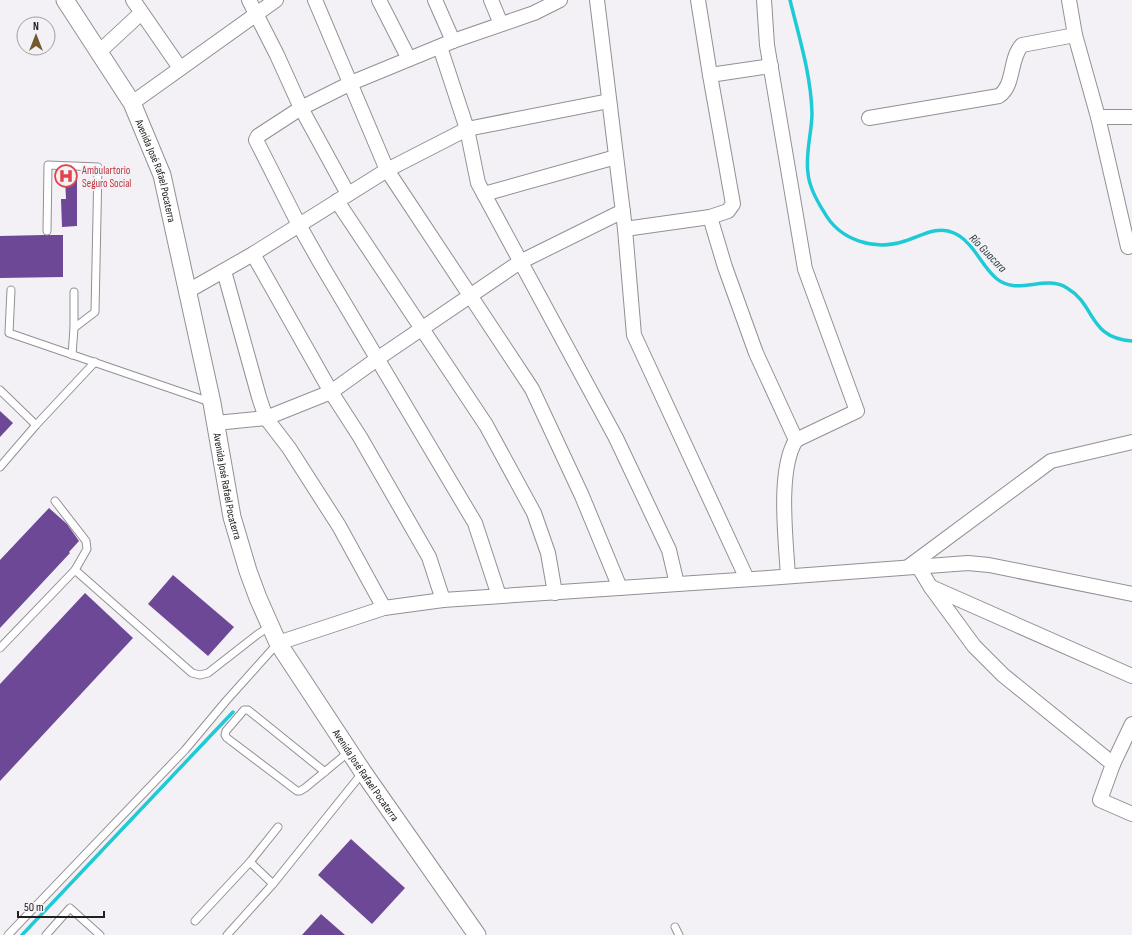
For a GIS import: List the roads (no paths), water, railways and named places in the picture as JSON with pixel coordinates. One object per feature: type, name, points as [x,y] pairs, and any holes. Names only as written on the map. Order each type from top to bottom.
[{"type":"street","name":"Avenida José Rafael Pocaterra","points":[[65,0],[132,103],[162,175],[212,403],[232,516],[248,571],[278,642],[363,772],[477,935]]},
{"type":"street","points":[[133,0],[180,68]]},
{"type":"street","points":[[249,0],[342,198],[422,328],[486,425],[534,514],[548,553],[555,593]]},
{"type":"street","points":[[132,103],[276,0]]},
{"type":"street","points":[[315,0],[387,170],[532,389],[582,496],[620,588]]},
{"type":"street","points":[[379,0],[409,59]]},
{"type":"street","points":[[435,0],[453,41]]},
{"type":"street","points":[[491,0],[501,24]]},
{"type":"street","points":[[596,0],[623,211],[634,335],[747,579]]},
{"type":"street","points":[[625,229],[710,217],[728,211],[733,204],[698,0]]},
{"type":"street","points":[[764,0],[767,45],[805,269],[857,411],[796,440],[791,448],[784,490],[788,576]]},
{"type":"street","points":[[1069,0],[1075,35],[1098,118],[1128,248]]},
{"type":"street","points":[[499,596],[475,523],[299,225],[256,140],[258,136],[301,108],[351,83],[453,41],[534,13],[552,1]]},
{"type":"street","points":[[99,52],[142,13]]},
{"type":"street","points":[[869,118],[999,96],[1005,92],[1017,51],[1022,46],[1075,35]]},
{"type":"street","points":[[440,47],[467,129],[478,183],[616,438],[669,550],[677,584]]},
{"type":"street","points":[[710,75],[771,66]]},
{"type":"street","points":[[188,291],[253,254],[387,170],[467,129],[609,101]]},
{"type":"street","points":[[1098,118],[1132,117]]},
{"type":"street","points":[[484,194],[616,157]]},
{"type":"street","points":[[216,423],[266,418],[331,392],[520,262],[623,211]]},
{"type":"street","points":[[710,217],[725,267],[756,353],[796,440]]},
{"type":"street","points":[[253,254],[331,392],[360,437],[429,557],[443,600]]},
{"type":"street","points":[[224,270],[257,391],[266,418],[289,448],[339,526],[384,608]]},
{"type":"street","points":[[913,567],[1051,461],[1132,442]]},
{"type":"street","points":[[278,642],[384,608],[443,600],[968,563],[989,565],[1132,594]]},
{"type":"street","points":[[913,567],[930,586],[974,646],[1003,676],[1113,764]]},
{"type":"street","points":[[930,586],[1132,676]]},
{"type":"street","points":[[1132,724],[1113,764],[1100,800],[1132,814]]},
{"type":"lane","points":[[46,231],[48,165],[98,167],[95,312],[74,328]]},
{"type":"lane","points":[[11,290],[9,333],[212,403]]},
{"type":"lane","points":[[72,355],[74,292]]},
{"type":"lane","points":[[0,468],[36,425],[95,362]]},
{"type":"lane","points":[[0,390],[36,425]]},
{"type":"lane","points":[[0,648],[75,570],[87,549],[86,541],[55,502]]},
{"type":"lane","points":[[75,570],[192,673],[200,675],[208,673],[258,634],[271,626]]},
{"type":"lane","points":[[8,935],[185,750],[278,642]]},
{"type":"lane","points":[[325,772],[248,710],[244,710],[226,731],[225,735],[227,738],[297,791],[305,788],[325,772],[350,751]]},
{"type":"lane","points":[[227,935],[273,884],[363,772]]},
{"type":"lane","points":[[195,921],[250,862],[278,827]]},
{"type":"lane","points":[[250,862],[273,884]]},
{"type":"lane","points":[[46,935],[70,908],[100,935]]},
{"type":"lane","points":[[675,927],[679,935]]},
{"type":"waterway","name":"Río Guacara","points":[[790,0],[804,56],[811,99],[812,120],[807,158],[809,178],[816,199],[831,222],[839,230],[849,237],[859,241],[882,245],[894,244],[936,231],[942,230],[954,233],[967,242],[991,274],[1005,284],[1014,286],[1041,283],[1059,284],[1076,295],[1094,320],[1107,334],[1118,339],[1132,341]]},
{"type":"waterway","points":[[22,935],[233,712]]},
{"type":"place","name":"Ambulartorio Seguro Social","points":[[66,176]]}]
